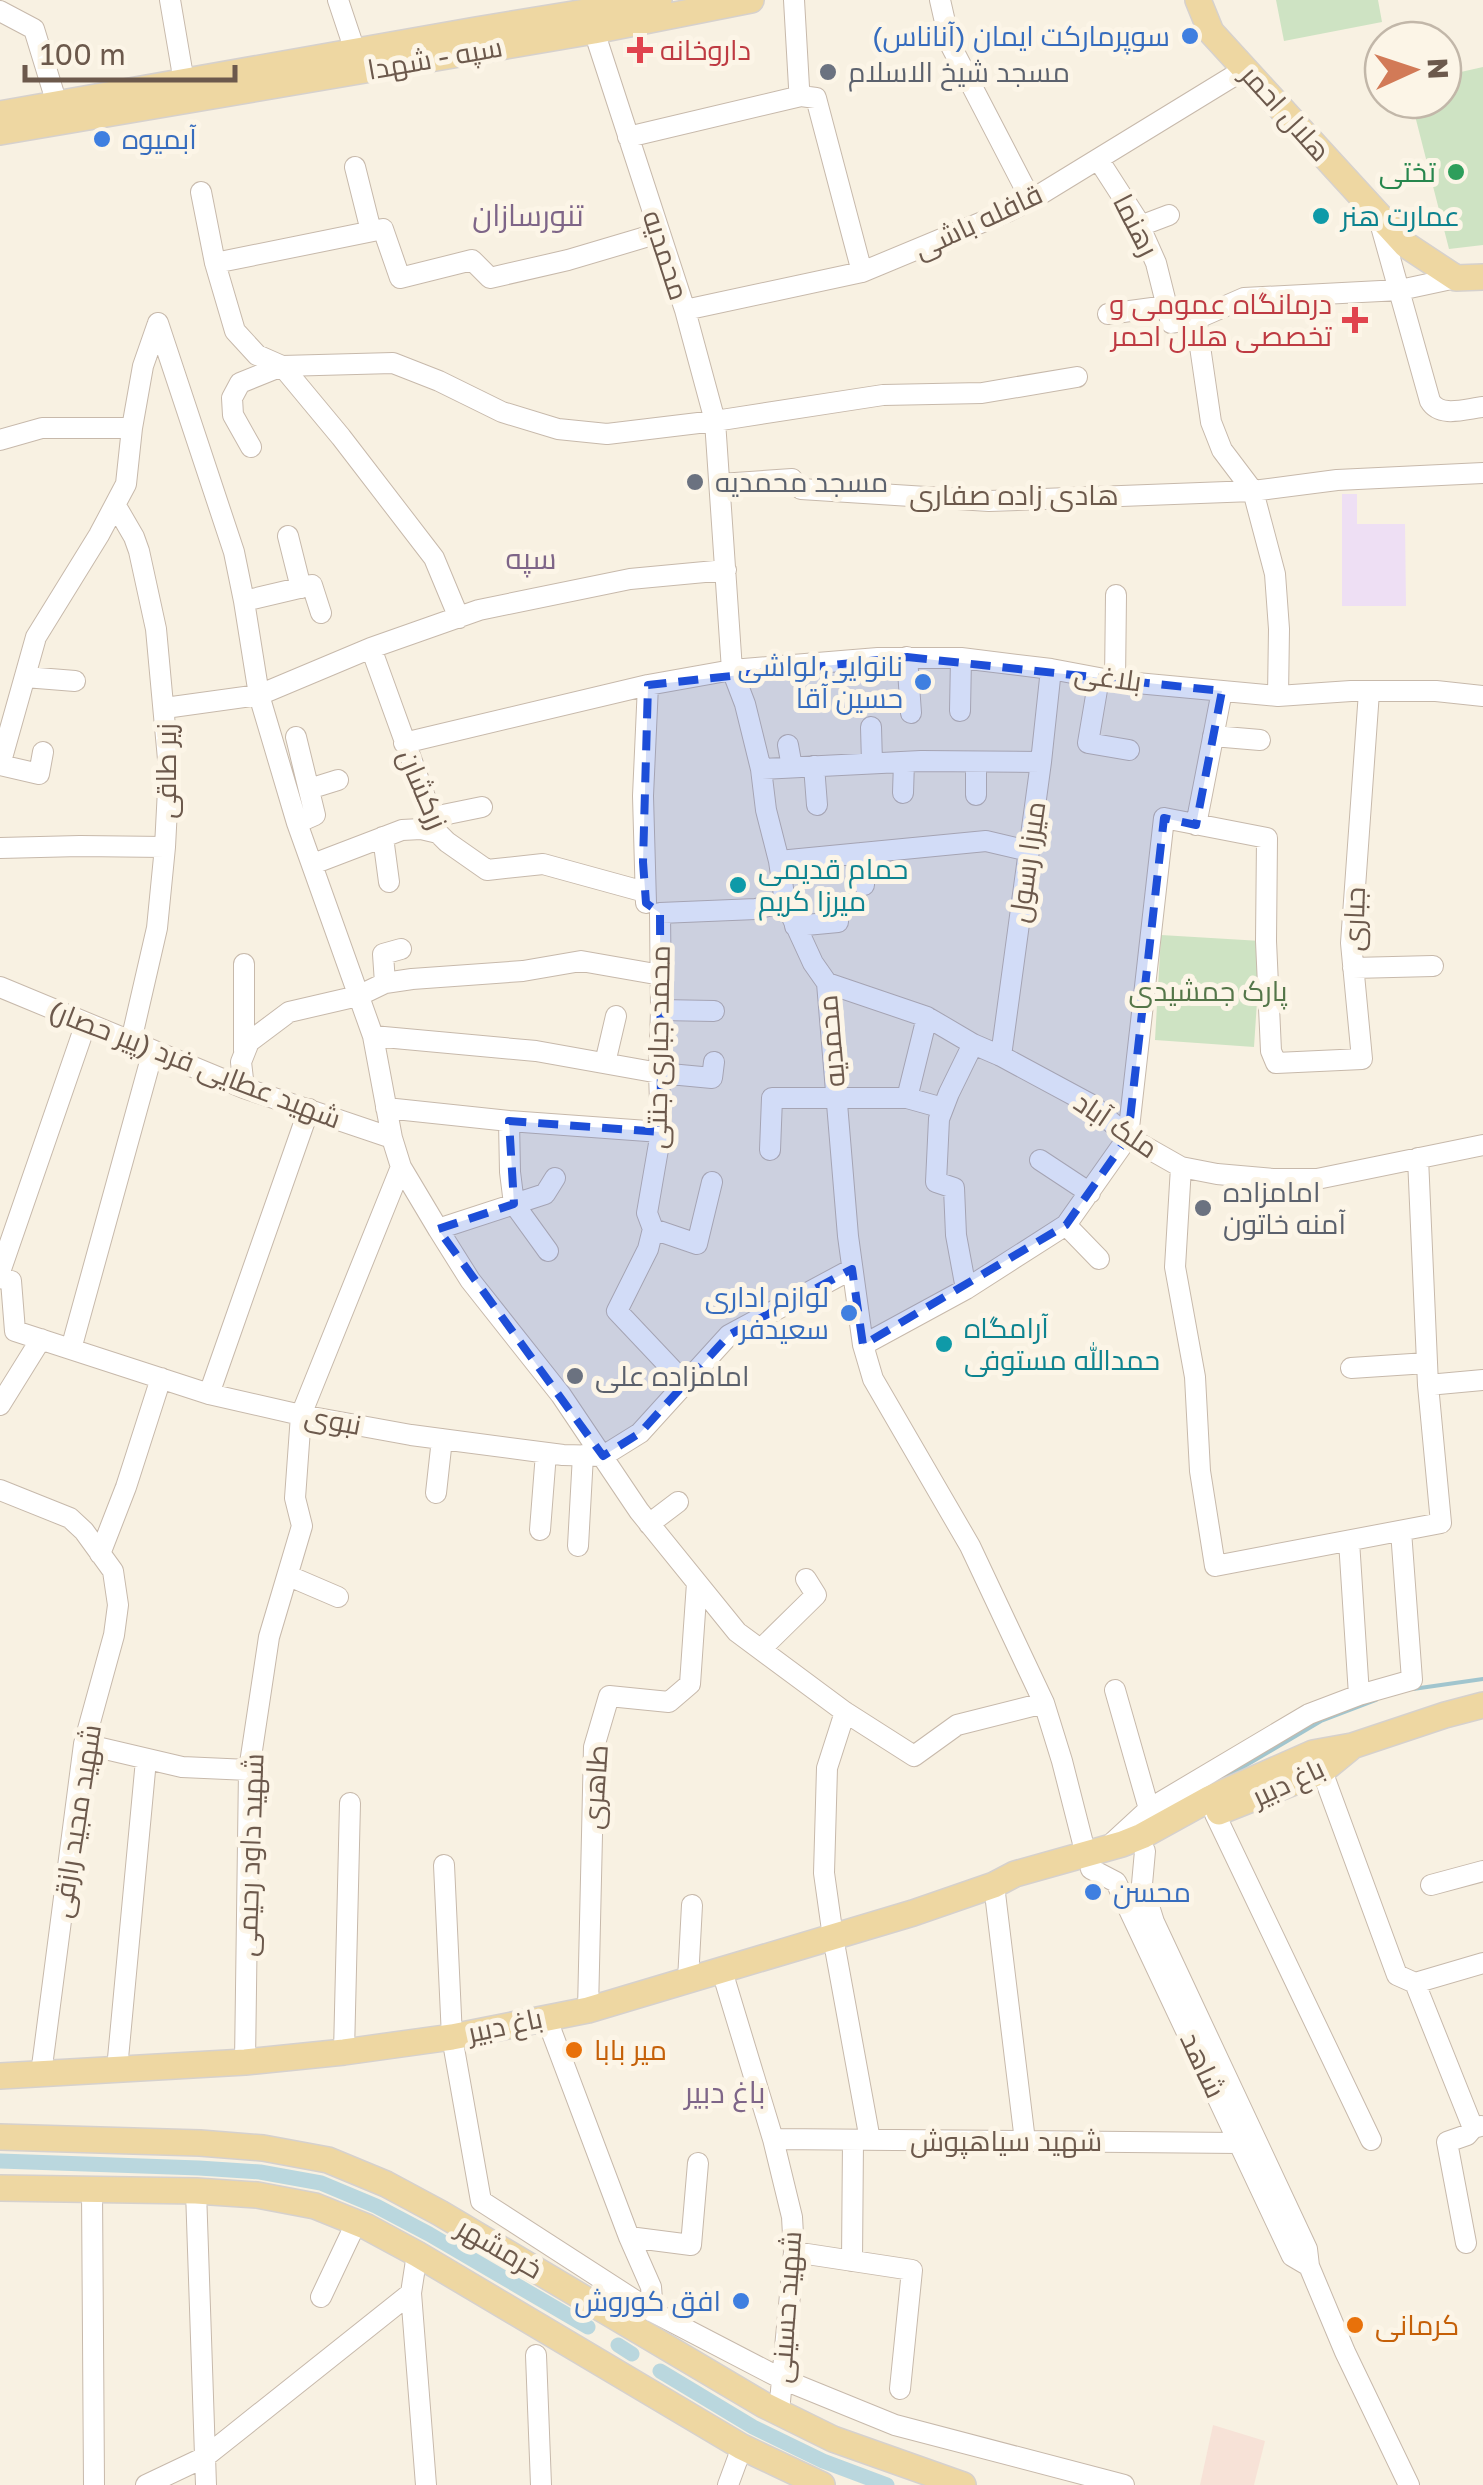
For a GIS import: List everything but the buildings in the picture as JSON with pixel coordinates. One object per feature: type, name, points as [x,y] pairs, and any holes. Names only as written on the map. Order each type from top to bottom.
[{"type":"main road","name":"سپه - شهدا","points":[[0,132],[658,0]]},
{"type":"main road","name":"سپه - شهدا","points":[[0,114],[584,14],[751,0]]},
{"type":"main road","name":"هلال احمر","points":[[1198,0],[1212,32],[1406,245],[1456,278]]},
{"type":"main road","points":[[1456,278],[1483,277]]},
{"type":"main road","name":"باغ دبیر","points":[[1,2077],[344,2052],[588,2010],[994,1885],[1017,1885],[1094,1858],[1210,1798],[1313,1753],[1352,1746],[1483,1706]]},
{"type":"main road","name":"باغ دبیر","points":[[1094,1858],[1128,1858],[1215,1814],[1322,1771],[1352,1746]]},
{"type":"main road","name":"خرمشهر","points":[[0,2137],[200,2143],[263,2148],[328,2160],[415,2199],[779,2412],[833,2439],[963,2485]]},
{"type":"main road","name":"خرمشهر","points":[[0,2188],[258,2195],[315,2206],[417,2254],[742,2447],[822,2485]]},
{"type":"main road","points":[[576,2347],[599,2334],[603,2320],[600,2307]]},
{"type":"main road","points":[[648,2390],[646,2375],[652,2361],[672,2350]]},
{"type":"street","points":[[170,0],[184,82]]},
{"type":"street","points":[[338,0],[355,51]]},
{"type":"street","points":[[794,0],[802,96]]},
{"type":"street","points":[[940,0],[950,44],[1031,200]]},
{"type":"street","points":[[0,11],[34,29],[57,104]]},
{"type":"street","name":"محمدیه","points":[[584,14],[684,310],[715,421],[732,670],[762,768],[784,902],[827,984],[852,1269],[863,1345],[873,1379],[970,1546],[1044,1703],[1094,1858]]},
{"type":"street","name":"قافله باشی","points":[[684,310],[862,272],[1031,200],[1246,69]]},
{"type":"street","points":[[628,137],[802,96],[816,98],[862,272]]},
{"type":"street","name":"رهنما","points":[[1098,158],[1140,226],[1156,263],[1167,306]]},
{"type":"street","points":[[355,167],[371,231]]},
{"type":"street","points":[[201,192],[214,263],[235,331],[258,355],[282,366],[342,438],[434,558],[459,618]]},
{"type":"street","points":[[1378,214],[1430,401],[1440,412],[1483,406]]},
{"type":"street","points":[[1140,226],[1170,215]]},
{"type":"street","points":[[214,263],[383,229],[400,278],[472,260],[490,278],[659,234]]},
{"type":"street","points":[[1108,314],[1167,306],[1171,322],[1196,319],[1244,298],[1400,290],[1456,278]]},
{"type":"street","points":[[1196,319],[1211,422],[1222,450],[1253,491],[1275,574],[1278,696]]},
{"type":"street","points":[[44,752],[39,774],[0,765],[36,637],[126,484],[143,366],[158,323],[234,552],[259,695],[298,823],[373,1036],[400,1168],[470,1280],[540,1368],[593,1456],[737,1632],[845,1712],[914,1756],[957,1724],[1044,1703]]},
{"type":"street","points":[[251,447],[232,415],[232,398],[240,383],[282,366],[393,363],[502,412],[558,428],[606,434],[884,395],[982,394],[1076,377]]},
{"type":"street","points":[[0,440],[42,428],[132,428]]},
{"type":"street","points":[[1253,491],[1336,480],[1483,473]]},
{"type":"street","name":"هادی زاده صفاری","points":[[720,484],[792,478],[800,489],[989,501],[1253,491]]},
{"type":"street","name":"زیر طاقی","points":[[116,506],[139,551],[156,630],[169,770],[156,928],[130,1041]]},
{"type":"street","points":[[288,536],[301,588]]},
{"type":"street","points":[[165,708],[259,695],[371,648],[479,610],[630,579],[726,570]]},
{"type":"street","points":[[244,601],[312,586],[321,613]]},
{"type":"street","points":[[1116,595],[1107,679],[1088,743],[1128,750]]},
{"type":"street","name":"زرکشان","points":[[371,648],[436,825],[447,842],[487,870],[543,864],[646,892]]},
{"type":"street","points":[[907,657],[911,714]]},
{"type":"street","name":"بلاغی","points":[[404,743],[648,684],[732,670],[907,657],[960,658],[1107,679],[1278,696],[1351,691],[1436,691],[1483,696]]},
{"type":"street","points":[[960,658],[960,711]]},
{"type":"street","name":"میرزا رسول","points":[[1000,1056],[1051,669]]},
{"type":"street","points":[[25,676],[75,681]]},
{"type":"street","points":[[648,684],[643,796],[646,904],[660,913],[756,909],[784,902]]},
{"type":"street","points":[[863,1345],[966,1289],[1066,1225],[1128,1137],[1164,818],[1196,825],[1222,691]]},
{"type":"street","name":"جباری","points":[[1196,825],[1266,838],[1266,959],[1276,1063],[1362,1059],[1351,942],[1370,692]]},
{"type":"street","points":[[871,727],[872,763]]},
{"type":"street","points":[[1213,736],[1260,740]]},
{"type":"street","points":[[296,737],[315,815],[298,823]]},
{"type":"street","points":[[788,745],[792,767]]},
{"type":"street","points":[[903,793],[904,762]]},
{"type":"street","points":[[976,762],[976,795]]},
{"type":"street","points":[[762,768],[1041,762]]},
{"type":"street","points":[[814,766],[817,806]]},
{"type":"street","points":[[309,789],[338,780]]},
{"type":"street","points":[[312,864],[383,836],[436,825],[482,807]]},
{"type":"street","points":[[383,836],[389,882]]},
{"type":"street","points":[[779,861],[986,841],[1029,851]]},
{"type":"street","points":[[1,851],[80,846],[165,848]]},
{"type":"street","points":[[861,853],[864,885]]},
{"type":"street","name":"محمد جباری جنتی","points":[[660,913],[661,1132],[647,1213],[653,1229],[648,1248],[616,1312],[685,1383]]},
{"type":"street","points":[[795,926],[838,922]]},
{"type":"street","points":[[385,982],[383,954],[401,949]]},
{"type":"street","points":[[244,1088],[241,1062],[249,1042],[288,1012],[358,996],[385,982],[524,971],[581,961],[661,975]]},
{"type":"street","points":[[244,964],[244,1053]]},
{"type":"street","points":[[1353,968],[1433,966]]},
{"type":"street","name":"ملک آباد","points":[[827,984],[927,1017],[1092,1105],[1128,1137],[1182,1167],[1217,1174],[1317,1179],[1483,1145]]},
{"type":"street","name":"شهید عطایی فرد (پیر حصار)","points":[[0,987],[244,1088],[392,1138]]},
{"type":"street","points":[[662,1010],[714,1010]]},
{"type":"street","points":[[606,1064],[616,1016]]},
{"type":"street","points":[[907,1098],[927,1017]]},
{"type":"street","points":[[0,1405],[41,1340],[15,1332],[11,1281],[0,1275],[86,1023]]},
{"type":"street","points":[[373,1036],[536,1050],[659,1073],[712,1078],[714,1062]]},
{"type":"street","points":[[966,1289],[956,1236],[954,1188],[936,1182],[939,1119],[973,1044]]},
{"type":"street","points":[[71,1349],[153,1050]]},
{"type":"street","points":[[770,1150],[772,1098],[907,1098],[943,1108]]},
{"type":"street","points":[[386,1108],[661,1132]]},
{"type":"street","points":[[209,1394],[309,1109]]},
{"type":"street","points":[[509,1121],[514,1204],[548,1251]]},
{"type":"street","points":[[1182,1167],[1175,1266],[1195,1377],[1200,1471],[1215,1566],[1440,1523],[1428,1385],[1418,1158]]},
{"type":"street","points":[[1040,1160],[1090,1193]]},
{"type":"street","name":"شهید داود رحیمی","points":[[245,2062],[249,1770],[269,1637],[302,1526],[296,1498],[301,1414],[400,1168]]},
{"type":"street","points":[[438,1230],[545,1194],[555,1178]]},
{"type":"street","points":[[653,1229],[697,1244],[712,1182]]},
{"type":"street","points":[[1066,1225],[1099,1259]]},
{"type":"street","points":[[593,1456],[640,1434],[729,1335],[852,1269]]},
{"type":"street","name":"نبوی","points":[[41,1340],[209,1394],[301,1414],[442,1439],[593,1456]]},
{"type":"street","points":[[1351,1368],[1427,1363]]},
{"type":"street","points":[[107,1562],[126,1486],[161,1378]]},
{"type":"street","points":[[1428,1385],[1483,1380]]},
{"type":"street","points":[[436,1492],[442,1439]]},
{"type":"street","points":[[540,1530],[546,1453]]},
{"type":"street","points":[[578,1546],[593,1456]]},
{"type":"street","points":[[0,1490],[70,1518],[107,1562]]},
{"type":"street","points":[[649,1524],[678,1502]]},
{"type":"street","points":[[1094,1858],[1150,1810],[1309,1714],[1412,1680],[1402,1531]]},
{"type":"street","points":[[1349,1541],[1359,1695]]},
{"type":"street","name":"شهید مجید رازقی","points":[[41,2074],[84,1744],[114,1635],[118,1605],[107,1562]]},
{"type":"street","points":[[288,1576],[338,1597]]},
{"type":"street","points":[[761,1649],[816,1595],[806,1579]]},
{"type":"street","name":"طاهری","points":[[588,2010],[594,1747],[609,1696],[669,1702],[690,1684],[697,1583]]},
{"type":"street","points":[[1115,1690],[1150,1810]]},
{"type":"street","points":[[845,1712],[827,1768],[824,1873],[862,2140],[852,2262]]},
{"type":"street","points":[[84,1744],[182,1768],[249,1770]]},
{"type":"street","points":[[117,2069],[146,1760]]},
{"type":"street","points":[[1322,1771],[1397,1975],[1415,1982],[1483,1964]]},
{"type":"street","points":[[344,2052],[350,1803]]},
{"type":"street","points":[[1215,1814],[1371,2140]]},
{"type":"street","name":"شاهد","points":[[1144,1851],[1142,1884],[1154,1922],[1215,2072],[1239,2143],[1292,2256],[1309,2266]]},
{"type":"street","name":"شاهد","points":[[1094,1858],[1116,1882],[1307,2249],[1309,2266],[1345,2352],[1409,2485]]},
{"type":"street","points":[[444,1865],[452,2036],[481,2201],[653,2312],[782,2379],[896,2425],[1124,2485]]},
{"type":"street","points":[[1430,1885],[1483,1871]]},
{"type":"street","points":[[994,1885],[1026,2141]]},
{"type":"street","points":[[688,1980],[692,1906]]},
{"type":"street","name":"شهید حسینی","points":[[722,1971],[773,2139],[792,2217],[794,2252],[779,2412]]},
{"type":"street","points":[[1415,1982],[1478,2127],[1447,2142],[1466,2243]]},
{"type":"street","points":[[546,2017],[651,2286],[653,2312]]},
{"type":"street","name":"شهید سیاهپوش","points":[[773,2139],[1239,2143]]},
{"type":"street","points":[[629,2237],[691,2245],[698,2163]]},
{"type":"street","points":[[92,2190],[94,2485]]},
{"type":"street","points":[[196,2192],[206,2485]]},
{"type":"street","points":[[322,2297],[356,2223]]},
{"type":"street","points":[[794,2252],[912,2270],[900,2388]]},
{"type":"street","points":[[417,2254],[411,2293],[426,2485]]},
{"type":"street","points":[[146,2485],[204,2458],[411,2293]]},
{"type":"street","points":[[536,2356],[541,2485]]},
{"type":"street","points":[[728,2485],[742,2447]]},
{"type":"highlighted area","points":[[907,657],[1222,691],[1196,825],[1164,818],[1128,1137],[1066,1225],[863,1345],[852,1269],[729,1335],[640,1433],[603,1456],[438,1229],[514,1204],[509,1121],[661,1132],[660,913],[646,903],[643,862],[648,685]]},
{"type":"shaded area","points":[[1342,494],[1357,494],[1357,524],[1405,524],[1406,606],[1342,606]]},
{"type":"shaded area","points":[[1213,2425],[1265,2441],[1254,2485],[1200,2485]]},
{"type":"green space","points":[[1276,0],[1378,0],[1382,20],[1363,20],[1363,26],[1284,41]]},
{"type":"green space","name":"تختی","points":[[1483,67],[1483,245],[1449,249],[1416,120],[1463,120],[1463,72]]},
{"type":"green space","name":"پارک جمشیدی","points":[[1161,935],[1261,941],[1254,1047],[1155,1040]]},
{"type":"waterway","points":[[1413,1689],[1483,1679]]},
{"type":"waterway","points":[[1216,1783],[1321,1721],[1376,1700]]},
{"type":"waterway","points":[[0,2161],[260,2172],[321,2183],[429,2234],[588,2327]]},
{"type":"waterway","points":[[618,2345],[632,2354]]},
{"type":"waterway","points":[[660,2371],[753,2427],[823,2461],[887,2485]]},
{"type":"place","name":"سوپرمارکت ایمان (آناناس)","points":[[1190,36]]},
{"type":"place","name":"داروخانه","points":[[640,50]]},
{"type":"place","name":"مسجد شیخ الاسلام","points":[[828,72]]},
{"type":"place","name":"آبمیوه","points":[[102,139]]},
{"type":"place","name":"تختی","points":[[1456,172]]},
{"type":"place","name":"عمارت هنر","points":[[1321,216]]},
{"type":"place","name":"درمانگاه عمومی و تخصصی هلال احمر","points":[[1355,320]]},
{"type":"place","name":"مسجد محمدیه","points":[[695,482]]},
{"type":"place","name":"نانوایی لواشی حسین آقا","points":[[923,682]]},
{"type":"place","name":"حمام قدیمی میرزا کریم","points":[[738,885]]},
{"type":"place","name":"امامزاده آمنه خاتون","points":[[1203,1208]]},
{"type":"place","name":"لوازم ادارى سعيدفر","points":[[849,1313]]},
{"type":"place","name":"آرامگاه حمدالله مستوفی","points":[[944,1344]]},
{"type":"place","name":"امامزاده علی","points":[[575,1376]]},
{"type":"place","name":"محسن","points":[[1093,1892]]},
{"type":"place","name":"میر بابا","points":[[574,2050]]},
{"type":"place","name":"افق کوروش","points":[[741,2301]]},
{"type":"place","name":"کرمانی","points":[[1355,2325]]},
{"type":"district","name":"تنورسازان","points":[[528,216]]},
{"type":"district","name":"سپه","points":[[531,559]]},
{"type":"district","name":"باغ دبیر","points":[[725,2093]]}]
